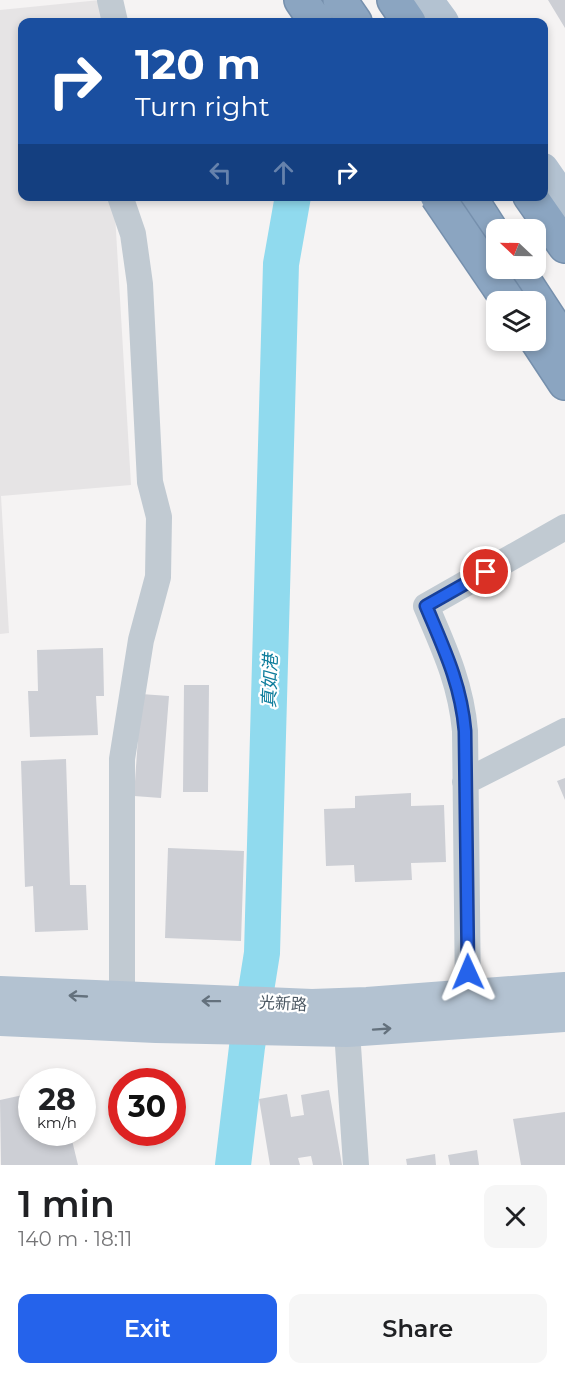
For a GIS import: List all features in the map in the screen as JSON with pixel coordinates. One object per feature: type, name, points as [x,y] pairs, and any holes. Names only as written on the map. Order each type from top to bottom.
[{"type":"highway","points":[[301,0],[313,18]]},
{"type":"highway","points":[[340,0],[352,18]]},
{"type":"highway","points":[[394,0],[406,18]]},
{"type":"highway","points":[[441,201],[502,291]]},
{"type":"highway","points":[[472,201],[486,222]]},
{"type":"highway","points":[[534,201],[565,246]]},
{"type":"highway","points":[[523,279],[565,343]]},
{"type":"highway","points":[[544,351],[565,383]]},
{"type":"main road","points":[[318,0],[329,18]]},
{"type":"main road","points":[[427,0],[439,18]]},
{"type":"main road","points":[[548,176],[565,201]]},
{"type":"main road","points":[[441,201],[497,291]]},
{"type":"main road","points":[[535,351],[565,396]]},
{"type":"main road","name":"光新路","points":[[262,1016],[312,1005],[565,988]]},
{"type":"main road","name":"光新路","points":[[0,992],[122,998],[157,1014]]},
{"type":"main road","name":"光新路","points":[[0,1020],[157,1014],[262,1016],[347,1032],[565,1016]]},
{"type":"street","points":[[110,0],[114,18]]},
{"type":"street","points":[[121,201],[137,255],[150,482],[159,517],[158,577],[141,640],[122,759],[122,998]]},
{"type":"street","points":[[468,996],[463,704],[456,678],[426,606],[565,527]]},
{"type":"street","points":[[465,782],[565,731]]},
{"type":"street","points":[[347,1032],[356,1165]]},
{"type":"shaded area","points":[[100,0],[102,18],[18,18],[18,201],[114,201],[131,485],[1,496],[9,633],[0,634],[0,10]]},
{"type":"water","points":[[255,1046],[247,1165],[225,1165],[237,1048]]},
{"type":"building","points":[[548,0],[565,0],[565,28]]},
{"type":"building","points":[[103,648],[104,696],[96,696],[98,735],[30,737],[28,691],[38,691],[37,650]]},
{"type":"building","points":[[184,685],[209,685],[208,792],[183,792]]},
{"type":"building","points":[[141,694],[169,696],[161,798],[134,796]]},
{"type":"building","points":[[66,759],[70,885],[86,885],[88,930],[35,932],[33,886],[25,887],[21,761]]},
{"type":"building","points":[[565,778],[565,800],[557,781]]},
{"type":"building","points":[[411,793],[411,806],[444,805],[446,862],[411,863],[412,880],[355,882],[354,865],[326,866],[324,809],[355,808],[355,796]]},
{"type":"building","points":[[168,848],[244,851],[241,941],[165,938]]},
{"type":"building","points":[[329,1090],[342,1165],[313,1165],[311,1156],[298,1158],[300,1165],[270,1165],[259,1099],[287,1094],[291,1117],[304,1115],[301,1095]]},
{"type":"building","points":[[18,1096],[18,1146],[73,1146],[78,1165],[1,1165],[0,1100]]},
{"type":"building","points":[[565,1112],[565,1165],[521,1165],[513,1119]]},
{"type":"building","points":[[477,1150],[479,1165],[450,1165],[448,1155]]},
{"type":"building","points":[[435,1154],[436,1165],[407,1165],[406,1159]]},
{"type":"waterway","name":"真如港","points":[[233,1165],[247,1047],[262,953],[281,264],[292,201]]},
{"type":"route","points":[[468,972],[463,704],[456,678],[426,606],[486,572]]}]
